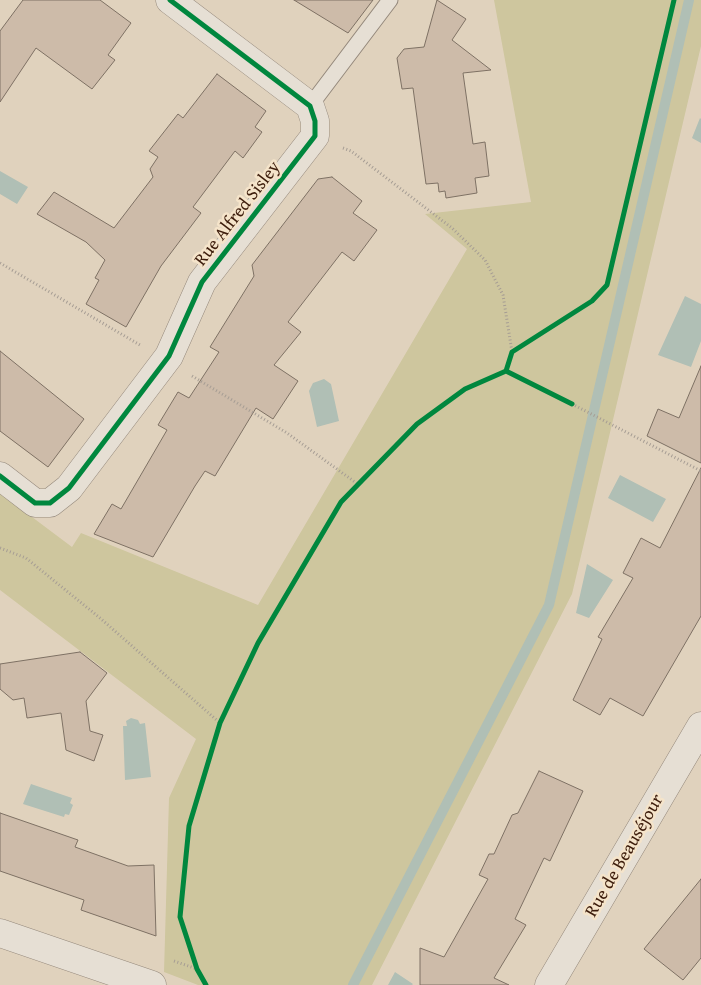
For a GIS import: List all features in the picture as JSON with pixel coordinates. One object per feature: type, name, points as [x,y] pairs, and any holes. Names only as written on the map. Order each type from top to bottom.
[{"type":"street","points":[[170,0],[310,106],[315,121],[315,136]]},
{"type":"street","name":"Rue Alfred Sisley","points":[[0,476],[35,503],[50,503],[69,488],[169,356],[202,282],[315,136]]},
{"type":"street","name":"Rue de Beauséjour","points":[[549,985],[701,726]]},
{"type":"street","points":[[0,934],[152,985]]},
{"type":"lane","points":[[310,106],[390,0]]},
{"type":"path","points":[[315,136],[351,152],[452,228],[485,260],[503,295],[512,352]]},
{"type":"path","points":[[572,404],[701,471]]},
{"type":"path","points":[[0,548],[26,558],[100,618],[220,723]]},
{"type":"shaded area","points":[[494,0],[701,0],[701,46],[572,594],[372,985],[198,985],[164,972],[169,798],[196,739],[0,590],[0,493],[72,547],[81,533],[258,605],[467,249],[425,214],[531,202]]},
{"type":"shaded area","points":[[701,119],[701,143],[692,138]]},
{"type":"shaded area","points":[[0,171],[28,187],[17,204],[0,194]]},
{"type":"shaded area","points":[[685,296],[701,304],[701,341],[691,367],[658,355]]},
{"type":"shaded area","points":[[324,379],[331,384],[339,421],[317,427],[309,391],[313,383]]},
{"type":"shaded area","points":[[620,475],[666,499],[653,522],[608,498]]},
{"type":"shaded area","points":[[587,564],[613,580],[589,618],[576,613]]},
{"type":"shaded area","points":[[131,718],[138,720],[140,724],[145,723],[151,777],[125,780],[123,726],[127,726],[126,721]]},
{"type":"shaded area","points":[[31,784],[72,798],[70,803],[73,805],[69,815],[65,814],[64,817],[23,804]]},
{"type":"shaded area","points":[[395,972],[413,984],[388,985]]},
{"type":"building","points":[[23,0],[100,0],[131,23],[108,55],[115,60],[92,89],[36,48],[0,102],[0,31]]},
{"type":"building","points":[[294,0],[373,0],[348,33]]},
{"type":"building","points":[[437,0],[466,19],[452,40],[491,70],[463,73],[473,144],[485,142],[489,176],[475,178],[477,193],[446,198],[445,191],[439,192],[438,183],[426,184],[413,88],[402,89],[397,58],[404,49],[424,47]]},
{"type":"building","points":[[217,74],[266,111],[255,127],[262,132],[243,158],[235,151],[193,207],[201,213],[161,266],[126,327],[86,304],[99,280],[95,278],[105,260],[86,242],[37,214],[54,192],[114,228],[153,177],[150,169],[158,157],[149,151],[178,114],[183,118]]},
{"type":"building","points":[[332,177],[362,201],[353,213],[377,230],[354,261],[342,252],[288,322],[301,332],[274,365],[298,381],[273,419],[256,408],[215,476],[205,471],[153,557],[94,534],[112,504],[121,509],[167,430],[158,425],[178,392],[189,398],[219,352],[210,347],[254,276],[252,265],[318,179]]},
{"type":"building","points":[[0,351],[84,419],[48,467],[0,431]]},
{"type":"building","points":[[701,366],[701,463],[647,436],[658,409],[679,418]]},
{"type":"building","points":[[701,468],[701,616],[643,716],[610,698],[600,715],[573,700],[602,639],[598,637],[633,578],[623,573],[641,538],[660,548]]},
{"type":"building","points":[[80,652],[107,673],[86,701],[90,731],[103,735],[94,761],[66,750],[61,713],[27,718],[24,698],[13,700],[0,689],[0,664]]},
{"type":"building","points":[[539,771],[583,791],[550,861],[544,858],[515,919],[526,925],[494,978],[509,985],[420,985],[420,948],[444,957],[488,879],[479,875],[489,854],[494,854],[512,815],[518,813]]},
{"type":"building","points":[[0,813],[78,840],[75,847],[128,866],[154,865],[156,936],[81,910],[84,900],[0,871]]},
{"type":"building","points":[[701,879],[701,958],[683,980],[644,949]]},
{"type":"waterway","points":[[353,985],[549,605],[689,0]]},
{"type":"cycle path","points":[[0,476],[35,503],[50,503],[69,488],[169,356],[202,282],[315,136],[315,121],[310,106],[170,0]]},
{"type":"cycle path","points":[[206,985],[197,969],[180,917],[189,826],[220,723],[258,643],[341,502],[417,424],[465,389],[506,371],[512,352],[592,301],[607,285],[674,0]]},
{"type":"cycle path","points":[[506,371],[572,404]]}]
